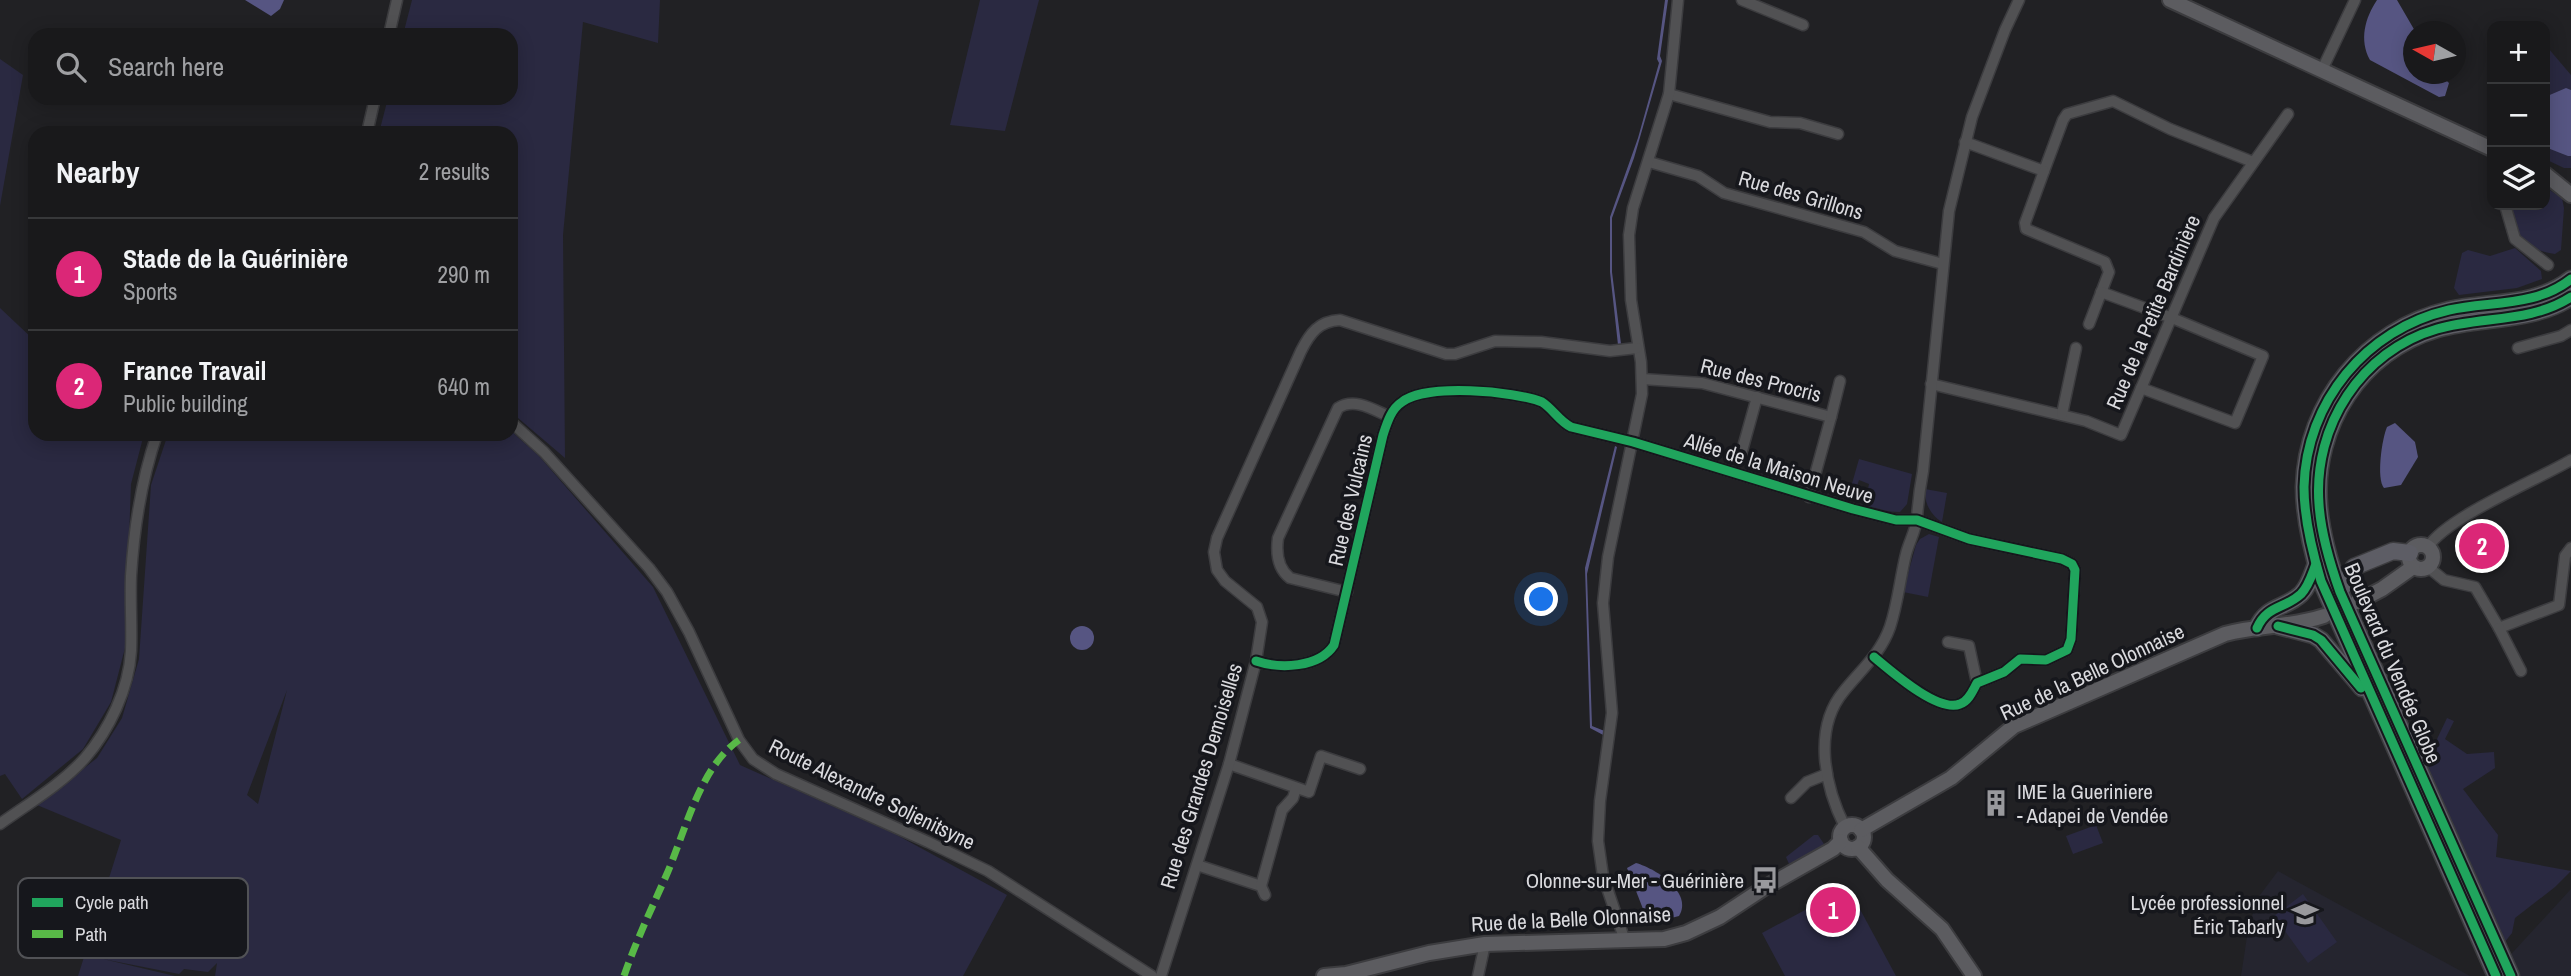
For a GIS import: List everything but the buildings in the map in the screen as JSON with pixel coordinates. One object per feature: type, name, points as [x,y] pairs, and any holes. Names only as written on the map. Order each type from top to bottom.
[{"type":"main road","name":"Boulevard du Vendée Globe","points":[[2511,976],[2340,592],[2322,560],[2305,507],[2305,467],[2325,405],[2351,367],[2379,341],[2413,322],[2449,310],[2523,300],[2554,290],[2571,279]]},
{"type":"main road","name":"Boulevard du Vendée Globe","points":[[2496,976],[2328,598],[2322,560],[2319,478],[2322,452],[2333,418],[2362,376],[2388,353],[2436,330],[2528,314],[2557,305],[2571,297]]},
{"type":"main road","points":[[2257,628],[2269,611],[2301,594],[2322,560],[2354,567],[2395,550],[2417,562]]},
{"type":"main road","points":[[2340,592],[2354,567]]},
{"type":"main road","points":[[2278,626],[2313,635],[2321,640],[2373,701]]},
{"type":"street","points":[[391,28],[397,0]]},
{"type":"street","points":[[1625,941],[1603,876],[1598,841],[1600,800],[1612,713],[1603,603],[1604,583],[1613,530],[1640,412],[1642,379],[1631,300],[1629,235],[1633,208],[1669,94],[1678,0]]},
{"type":"street","points":[[1742,0],[1803,25]]},
{"type":"street","points":[[1842,834],[1855,826],[1861,830],[1863,841],[1858,847],[1850,849],[1842,834],[1828,774],[1825,732],[1832,710],[1843,692],[1874,657],[1890,627],[1906,553],[1917,520],[1916,506],[1923,471],[1949,211],[1976,105],[2019,0]]},
{"type":"street","points":[[2171,0],[2488,147]]},
{"type":"street","points":[[2322,70],[2355,0]]},
{"type":"street","points":[[1669,94],[1770,122],[1800,123],[1838,134]]},
{"type":"street","points":[[2089,324],[2109,272],[2105,262],[2030,233],[2025,223],[2067,114],[2113,101],[2253,162]]},
{"type":"street","points":[[368,126],[373,105]]},
{"type":"street","name":"Rue de la Petite Bardinière","points":[[1931,384],[2062,414],[2120,435],[2214,218],[2288,114]]},
{"type":"street","points":[[1965,142],[2044,171]]},
{"type":"street","name":"Rue des Grillons","points":[[1649,162],[1698,176],[1724,194],[1864,232],[1895,251],[1943,264]]},
{"type":"street","points":[[2550,175],[2571,180]]},
{"type":"street","points":[[2550,177],[2571,195]]},
{"type":"street","points":[[2506,210],[2515,239],[2548,265]]},
{"type":"street","points":[[2101,292],[2263,356],[2235,423],[2141,388]]},
{"type":"street","name":"Rue des Grandes Demoiselles","points":[[1161,976],[1229,764],[1256,661],[1262,622],[1257,607],[1225,581],[1217,570],[1214,552],[1217,538],[1301,351],[1314,329],[1329,320],[1340,320],[1446,354],[1455,354],[1495,341],[1541,342],[1610,351],[1637,348]]},
{"type":"street","points":[[2518,348],[2561,336],[2571,330]]},
{"type":"street","points":[[2062,414],[2077,348]]},
{"type":"street","name":"Rue des Procris","points":[[1642,379],[1702,383],[1831,417],[1809,497]]},
{"type":"street","points":[[1831,417],[1840,381]]},
{"type":"street","name":"Rue des Vulcains","points":[[1256,661],[1282,667],[1319,659],[1334,645],[1383,435],[1390,417],[1402,402],[1422,393],[1483,390],[1536,400],[1549,407],[1562,422],[1571,427],[1633,442]]},
{"type":"street","points":[[1740,458],[1757,397]]},
{"type":"street","points":[[1347,592],[1290,578],[1279,566],[1278,538],[1338,408],[1357,404],[1390,417]]},
{"type":"street","name":"Route Alexandre Soljenitsyne","points":[[518,428],[544,452],[649,568],[667,592],[689,632],[739,740],[752,759],[776,774],[988,871],[1152,976]]},
{"type":"street","points":[[0,824],[84,760],[102,737],[117,704],[128,674],[131,654],[131,577],[137,512],[141,486],[155,441]]},
{"type":"street","name":"Allée de la Maison Neuve","points":[[1633,442],[1809,497],[1896,520],[1917,520],[1976,541],[2067,561],[2075,570],[2071,639],[2067,650],[2046,660],[2020,659],[2004,673],[1977,683]]},
{"type":"street","points":[[2417,562],[2417,545],[2428,547],[2464,517],[2571,460]]},
{"type":"street","points":[[2499,628],[2559,605],[2565,555],[2571,548]]},
{"type":"street","points":[[2357,602],[2382,589],[2417,562]]},
{"type":"street","points":[[2417,562],[2444,580],[2474,587],[2521,671]]},
{"type":"street","name":"Rue de la Belle Olonnaise","points":[[1861,830],[1951,778],[2014,726],[2213,639],[2324,616]]},
{"type":"street","points":[[1874,657],[1924,695],[1953,705],[1962,704],[1969,698],[1977,683],[1969,646],[1948,642]]},
{"type":"street","points":[[1229,764],[1309,792],[1321,756],[1360,769]]},
{"type":"street","points":[[1791,797],[1807,782],[1828,774]]},
{"type":"street","points":[[1197,865],[1263,891],[1282,810],[1293,798],[1296,788]]},
{"type":"street","name":"Rue de la Belle Olonnaise","points":[[1324,976],[1346,974],[1429,953],[1485,944],[1664,939],[1700,927],[1833,849],[1842,834]]},
{"type":"street","points":[[1858,847],[1887,880],[1942,929],[1974,976]]},
{"type":"street","points":[[1478,976],[1485,944]]},
{"type":"shaded area","points":[[245,0],[284,0],[280,9],[271,16]]},
{"type":"shaded area","points":[[412,0],[660,0],[658,43],[583,22],[563,235],[565,458],[518,418],[518,126],[381,126],[386,105],[518,105],[518,28],[405,28]]},
{"type":"shaded area","points":[[980,0],[1039,0],[1005,131],[950,125]]},
{"type":"shaded area","points":[[1665,0],[1668,0],[1660,56],[1662,61],[1634,158],[1612,218],[1612,272],[1621,344],[1618,345],[1610,272],[1610,217],[1638,138],[1659,63],[1657,59]]},
{"type":"shaded area","points":[[2377,0],[2397,0],[2409,21],[2403,21],[2403,78],[2370,60],[2364,37],[2369,14]]},
{"type":"shaded area","points":[[2550,50],[2571,75],[2571,168],[2564,168],[2550,161]]},
{"type":"shaded area","points":[[0,59],[23,75],[0,206]]},
{"type":"shaded area","points":[[2415,84],[2449,84],[2445,96],[2439,97]]},
{"type":"shaded area","points":[[2566,88],[2571,90],[2571,156],[2550,149],[2550,95]]},
{"type":"shaded area","points":[[2550,190],[2562,198],[2564,208],[2561,250],[2555,254],[2528,244],[2515,225],[2510,210],[2550,210]]},
{"type":"shaded area","points":[[2515,248],[2541,271],[2542,279],[2517,288],[2459,295],[2454,288],[2462,253],[2468,250],[2490,256]]},
{"type":"shaded area","points":[[0,308],[28,334],[28,441],[142,441],[131,484],[125,648],[111,702],[83,749],[22,799],[5,774],[0,776]]},
{"type":"shaded area","points":[[2395,423],[2415,442],[2418,457],[2401,485],[2384,488],[2380,476],[2383,440],[2387,427]]},
{"type":"shaded area","points":[[518,437],[539,456],[653,587],[740,765],[895,834],[1007,895],[963,976],[215,976],[217,963],[208,972],[184,969],[179,974],[103,959],[175,976],[78,976],[84,958],[248,958],[248,878],[109,878],[121,840],[37,805],[97,758],[122,718],[139,659],[151,485],[166,441],[518,441]],"holes":[[[287,690],[258,804],[247,795]]]},
{"type":"shaded area","points":[[1615,446],[1617,447],[1587,574],[1592,726],[1607,732],[1607,737],[1590,728],[1585,568]]},
{"type":"shaded area","points":[[1859,459],[1912,474],[1907,504],[1900,512],[1878,511],[1865,504],[1869,484],[1859,480],[1856,489],[1851,487]]},
{"type":"shaded area","points":[[1925,489],[1947,493],[1942,522],[1929,508]]},
{"type":"shaded area","points":[[1929,534],[1939,537],[1928,597],[1903,592],[1916,545]]},
{"type":"shaded area","points":[[1082,626],[1091,629],[1094,638],[1091,647],[1082,650],[1073,647],[1070,638],[1073,629]]},
{"type":"shaded area","points":[[2447,718],[2454,721],[2445,739],[2467,754],[2494,752],[2495,768],[2463,789],[2498,835],[2496,857],[2571,871],[2515,918],[2512,933],[2504,943],[2427,767],[2428,758]]},
{"type":"shaded area","points":[[2096,825],[2103,843],[2073,854],[2066,836]]},
{"type":"shaded area","points":[[1814,835],[1818,835],[1824,844],[1795,865],[1792,862],[1789,864],[1786,857]]},
{"type":"shaded area","points":[[1636,863],[1663,876],[1671,883],[1681,899],[1679,916],[1652,923],[1645,914],[1627,868]]},
{"type":"shaded area","name":"Lycée professionnel Éric Tabarly","points":[[2278,871],[2470,976],[2241,976],[2248,930],[2257,899]]},
{"type":"shaded area","points":[[1848,887],[1896,976],[1785,976],[1762,933]]},
{"type":"shaded area","points":[[2571,889],[2571,976],[2491,976]]},
{"type":"shaded area","points":[[2303,894],[2337,942],[2308,963],[2274,916]]},
{"type":"marked path","points":[[624,976],[703,784],[725,752],[739,740]]},
{"type":"cycle path","points":[[2496,976],[2321,581],[2305,511],[2307,456],[2316,426],[2329,399],[2346,374],[2367,352],[2392,334],[2419,320],[2449,310],[2528,299],[2557,288],[2571,279]]},
{"type":"cycle path","points":[[2511,976],[2340,592],[2322,527],[2319,475],[2324,447],[2347,396],[2365,373],[2386,355],[2410,340],[2437,329],[2540,311],[2571,297]]},
{"type":"cycle path","points":[[1256,661],[1298,665],[1319,658],[1334,645],[1383,435],[1390,417],[1398,405],[1414,396],[1449,391],[1492,392],[1529,398],[1542,402],[1571,427],[1633,442],[1853,509],[1896,520],[1917,520],[1969,539],[2062,559],[2072,564],[2075,570],[2071,639],[2067,650],[2046,660],[2020,659],[2004,672],[1977,683],[1963,703],[1951,705],[1928,697],[1874,657]]},
{"type":"cycle path","points":[[2257,628],[2271,611],[2301,594],[2316,564]]},
{"type":"cycle path","points":[[2278,626],[2313,635],[2321,640],[2361,688]]},
{"type":"place","name":"France Travail","points":[[2482,546]]},
{"type":"place","name":"IME la Gueriniere - Adapei de Vendée","points":[[1996,803]]},
{"type":"place","name":"Olonne-sur-Mer - Guérinière","points":[[1765,880]]},
{"type":"place","name":"Stade de la Guérinière","points":[[1833,910]]},
{"type":"place","name":"Lycée professionnel Éric Tabarly","points":[[2305,914]]}]
